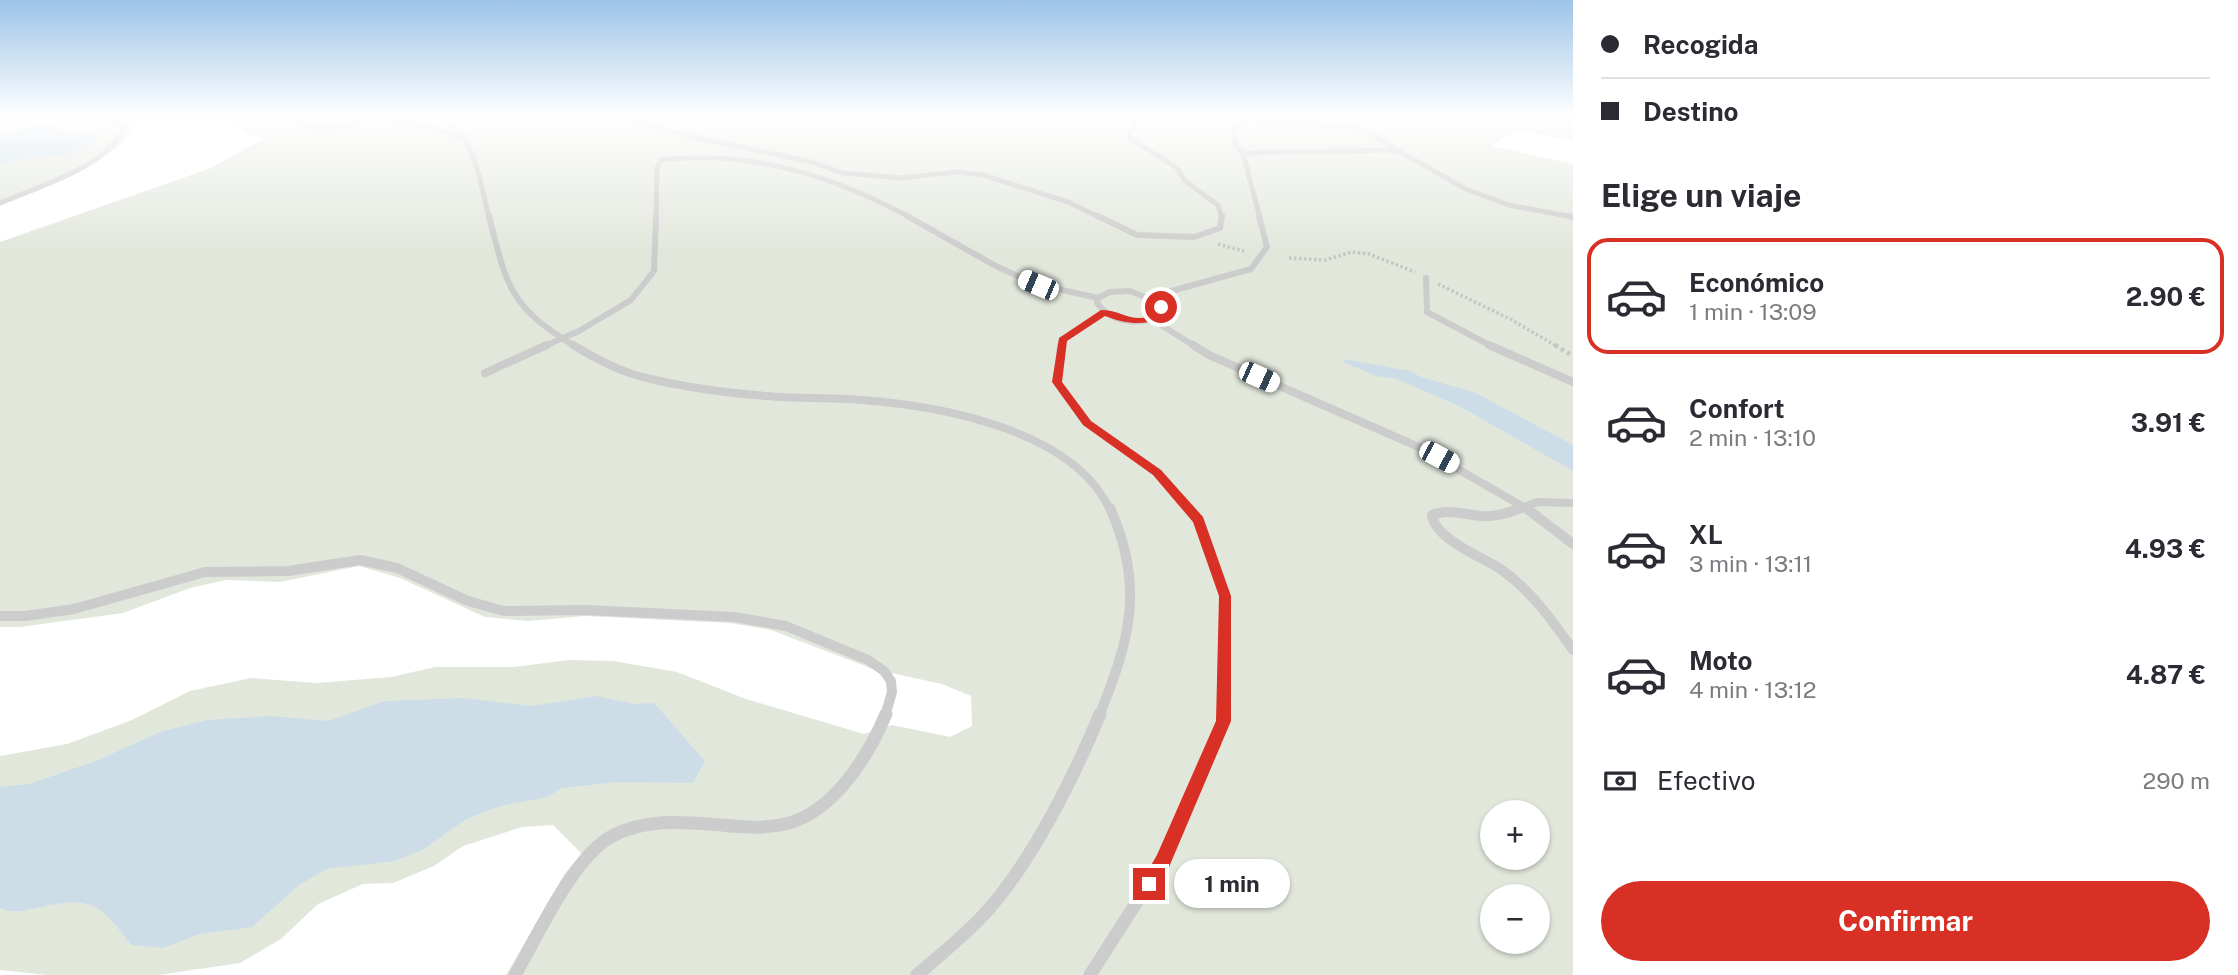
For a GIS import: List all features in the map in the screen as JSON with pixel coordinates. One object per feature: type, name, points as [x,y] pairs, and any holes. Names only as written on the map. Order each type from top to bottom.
[{"type":"lane","points":[[0,203],[96,160]]},
{"type":"lane","points":[[472,160],[495,242],[518,303],[550,330],[579,349],[614,368],[656,381],[764,396],[873,401],[938,410],[995,426],[1043,444],[1079,470],[1102,492],[1117,519],[1127,554],[1133,591],[1130,631],[1088,741],[1037,842],[987,911],[918,975]]},
{"type":"lane","points":[[485,373],[579,331],[631,300],[654,271],[657,168],[662,160]]},
{"type":"lane","points":[[759,160],[811,174],[875,199],[985,262],[1038,285],[1098,298]]},
{"type":"lane","points":[[805,160],[842,173],[901,178],[957,172],[983,175],[1068,202],[1137,235],[1194,237],[1220,228],[1222,211],[1218,203],[1185,181],[1183,174],[1167,160]]},
{"type":"lane","points":[[1150,297],[1251,270],[1267,247],[1245,160]]},
{"type":"lane","points":[[1416,160],[1466,189],[1509,205],[1573,218]]},
{"type":"lane","points":[[1426,278],[1427,312],[1489,345],[1573,382]]},
{"type":"lane","points":[[1119,290],[1150,297],[1157,302],[1162,312],[1153,320],[1134,322],[1104,312],[1097,303],[1102,294],[1119,290]]},
{"type":"lane","points":[[1090,975],[1163,861],[1224,721],[1225,596],[1199,520],[1157,472],[1087,423],[1057,382],[1062,340],[1104,312]]},
{"type":"lane","points":[[1153,320],[1209,355],[1421,448],[1524,507],[1573,544]]},
{"type":"lane","points":[[1573,503],[1537,502],[1505,514],[1485,516],[1441,512],[1432,515],[1433,523],[1457,545],[1521,584],[1540,603],[1573,650]]},
{"type":"lane","points":[[0,616],[45,613],[108,601],[212,570],[287,571],[364,560],[434,584],[469,602],[493,610],[526,613],[583,610],[748,618],[785,626],[880,667],[891,682],[891,699],[885,716],[853,770],[836,793],[816,813],[790,825],[759,828],[674,823],[639,825],[609,837],[579,868],[515,975]]},
{"type":"shaded area","points":[[0,160],[98,160],[54,184],[0,206]]},
{"type":"shaded area","points":[[224,160],[1557,160],[1573,164],[1573,975],[506,975],[564,875],[582,854],[553,825],[522,827],[463,846],[434,866],[393,883],[363,884],[318,904],[281,939],[240,963],[158,975],[47,975],[0,970],[0,756],[67,744],[132,720],[190,691],[251,678],[317,683],[391,677],[435,667],[514,667],[569,660],[613,661],[677,672],[746,699],[864,734],[892,725],[950,737],[972,726],[971,696],[942,684],[873,669],[771,630],[730,623],[585,616],[528,621],[485,617],[400,578],[359,566],[280,582],[226,580],[190,588],[123,613],[20,627],[0,627],[0,242],[211,168]]},
{"type":"shaded area","points":[[1344,359],[1410,371],[1421,377],[1476,393],[1573,445],[1573,471],[1461,407],[1397,379],[1376,376],[1343,362]]},
{"type":"shaded area","points":[[596,696],[634,704],[654,703],[705,761],[693,783],[619,782],[561,788],[548,797],[500,806],[466,819],[424,849],[395,861],[327,869],[299,885],[252,927],[200,934],[163,948],[131,945],[101,911],[82,903],[55,904],[18,911],[0,908],[0,787],[29,784],[96,761],[160,732],[207,720],[271,716],[328,721],[385,701],[464,698],[531,706]]},
{"type":"route","points":[[1149,884],[1163,861],[1224,721],[1225,596],[1199,520],[1157,472],[1087,423],[1057,382],[1062,340],[1104,312],[1123,320],[1144,322],[1160,317],[1161,307]]}]
